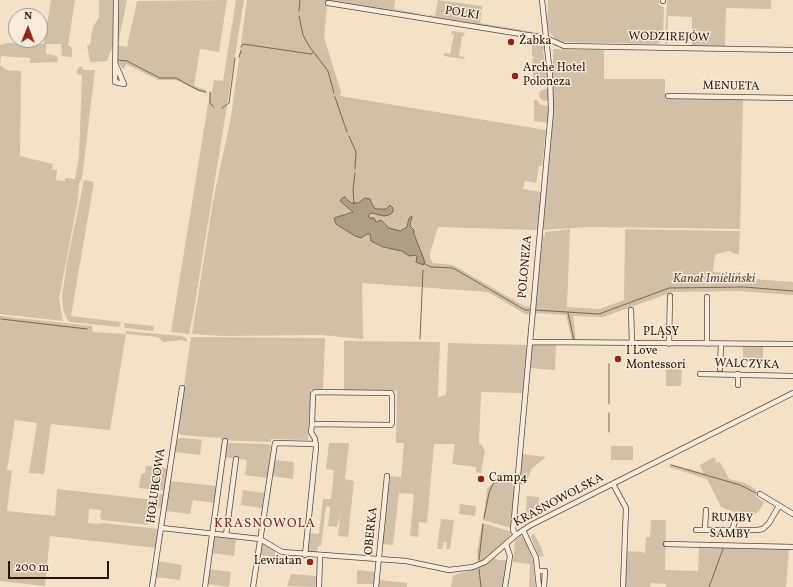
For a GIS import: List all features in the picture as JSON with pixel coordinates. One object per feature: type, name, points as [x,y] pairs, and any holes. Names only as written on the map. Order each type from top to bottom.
[{"type":"street","points":[[114,62],[124,84],[115,82],[114,62],[116,0]]},
{"type":"street","name":"POLONEZA","points":[[516,535],[513,530],[551,111],[551,78],[542,0]]},
{"type":"street","name":"POLKI","points":[[328,2],[546,38]]},
{"type":"street","name":"WODZIREJÓW","points":[[546,38],[564,46],[793,50]]},
{"type":"street","name":"MENUETA","points":[[668,96],[793,98]]},
{"type":"street","points":[[669,344],[670,296]]},
{"type":"street","points":[[707,297],[707,344]]},
{"type":"street","points":[[631,310],[632,343]]},
{"type":"street","name":"PLĄSY","points":[[530,343],[793,344]]},
{"type":"street","points":[[720,369],[721,344]]},
{"type":"street","name":"WALCZYKA","points":[[700,374],[793,376]]},
{"type":"street","points":[[738,374],[738,385]]},
{"type":"street","name":"HOŁUBCOWA","points":[[152,587],[182,388]]},
{"type":"street","points":[[305,555],[316,444],[311,432],[314,392],[391,393],[391,425],[312,424]]},
{"type":"street","name":"KRASNOWOLSKA","points":[[162,528],[260,539],[280,551],[305,555],[406,561],[438,569],[455,570],[481,564],[523,530],[793,393]]},
{"type":"street","points":[[205,587],[225,441]]},
{"type":"street","points":[[253,587],[274,443],[316,444]]},
{"type":"street","points":[[226,535],[236,460]]},
{"type":"street","name":"OBERKA","points":[[376,587],[387,476]]},
{"type":"street","points":[[613,484],[626,508],[623,587]]},
{"type":"street","points":[[760,494],[793,514]]},
{"type":"street","name":"RUMBY","points":[[696,530],[762,529],[769,523],[779,506]]},
{"type":"street","points":[[705,529],[706,510]]},
{"type":"street","points":[[732,530],[737,516]]},
{"type":"street","points":[[523,530],[534,551],[538,571],[538,587]]},
{"type":"street","points":[[505,587],[510,556],[506,544]]},
{"type":"street","name":"SAMBY","points":[[666,544],[793,547]]},
{"type":"street","points":[[319,587],[320,556]]},
{"type":"street","points":[[538,571],[545,571],[544,587]]},
{"type":"shaded area","points":[[51,0],[75,0],[68,45],[72,48],[72,57],[62,56],[61,44],[48,44],[48,19]]},
{"type":"shaded area","points":[[99,0],[113,0],[113,45],[107,61],[90,62],[87,45],[90,45],[93,27],[99,17]]},
{"type":"shaded area","points":[[119,0],[127,0],[118,45],[127,47],[137,1],[227,0],[219,52],[200,49],[194,86],[206,90],[206,93],[200,92],[176,80],[158,80],[126,64],[124,69],[122,68],[117,61]]},
{"type":"shaded area","points":[[236,0],[244,0],[194,310],[189,334],[171,332],[210,92],[212,92],[214,80],[223,81]]},
{"type":"shaded area","points":[[247,0],[395,0],[394,9],[426,15],[327,6],[324,37],[341,92],[340,96],[546,130],[542,166],[539,166],[536,183],[525,181],[523,189],[541,192],[538,230],[438,227],[430,253],[430,259],[433,263],[453,265],[524,306],[530,307],[530,314],[525,314],[488,292],[362,283],[363,339],[321,335],[223,336],[192,334],[213,201],[231,117]],"holes":[[[347,198],[351,203],[358,203],[365,198],[370,199],[376,209],[386,209],[377,215],[369,213],[368,216],[375,222],[381,221],[389,228],[400,231],[409,226],[409,221],[412,220],[410,226],[414,229],[414,234],[424,263],[423,264],[416,255],[392,248],[387,249],[371,241],[370,234],[367,234],[361,238],[346,230],[343,214],[353,212],[340,201]]]},
{"type":"shaded area","points":[[438,0],[482,6],[480,23],[539,33],[539,35],[431,18],[429,15],[435,16]]},
{"type":"shaded area","points":[[548,0],[659,0],[659,5],[664,7],[663,39],[660,43],[655,44],[559,42],[547,30]]},
{"type":"shaded area","points":[[667,0],[771,0],[771,9],[726,8],[725,46],[692,46],[692,17],[668,16],[667,45],[665,43]]},
{"type":"shaded area","points":[[452,31],[465,33],[464,36],[462,36],[459,56],[465,57],[464,59],[444,56],[444,53],[450,54],[454,35],[451,34]]},
{"type":"shaded area","points":[[8,43],[8,48],[46,48],[46,54],[57,56],[58,62],[30,63],[30,58],[1,56],[0,65],[0,45]]},
{"type":"shaded area","points":[[532,45],[545,46],[543,52],[549,85],[533,85],[533,71],[536,68],[533,67],[532,59],[535,58],[532,56]]},
{"type":"shaded area","points":[[553,49],[604,50],[604,79],[665,79],[665,99],[743,100],[740,229],[589,227],[542,230],[553,96]]},
{"type":"shaded area","points":[[0,65],[6,70],[21,71],[20,156],[53,164],[52,169],[57,170],[56,180],[65,181],[65,178],[75,179],[79,157],[82,75],[77,74],[77,70],[79,67],[82,67],[83,70],[95,70],[82,178],[79,184],[78,200],[59,299],[63,321],[0,314]]},
{"type":"shaded area","points":[[545,89],[549,91],[551,95],[549,99],[545,101],[541,99],[539,95],[541,91]]},
{"type":"shaded area","points":[[534,100],[537,100],[541,105],[549,106],[548,123],[534,121]]},
{"type":"shaded area","points":[[84,180],[94,182],[71,316],[121,322],[119,327],[70,322],[67,319],[63,309],[62,297],[67,262]]},
{"type":"shaded area","points":[[345,197],[351,203],[358,203],[365,198],[370,199],[376,209],[386,209],[390,205],[393,208],[393,212],[389,215],[384,216],[371,213],[368,216],[370,218],[374,218],[376,222],[381,220],[389,228],[400,231],[407,227],[409,218],[412,216],[410,226],[414,230],[414,234],[425,263],[423,265],[416,262],[416,255],[409,256],[402,251],[383,247],[371,241],[370,234],[367,234],[361,238],[336,224],[334,218],[353,212],[340,201]]},
{"type":"shaded area","points":[[570,229],[567,307],[600,309],[624,300],[625,229],[740,231],[739,255],[728,251],[715,255],[713,272],[739,272],[739,278],[793,282],[793,295],[738,291],[673,292],[603,317],[573,316],[576,341],[572,341],[566,315],[535,313],[536,306],[534,306],[540,237],[545,236],[545,232]]},
{"type":"shaded area","points":[[0,316],[92,326],[93,332],[126,334],[110,430],[51,424],[44,474],[29,473],[37,423],[15,420],[7,470],[12,471],[7,511],[55,516],[57,489],[155,500],[156,492],[164,495],[163,508],[150,507],[148,525],[102,520],[100,517],[101,510],[89,509],[88,523],[103,523],[159,529],[156,548],[50,536],[45,586],[0,581]]},
{"type":"shaded area","points":[[124,323],[154,326],[153,331],[125,328]]},
{"type":"shaded area","points":[[126,331],[182,336],[187,339],[187,342],[182,340],[163,342],[158,337],[126,334]]},
{"type":"shaded area","points":[[191,337],[325,338],[323,390],[311,390],[308,440],[271,439],[271,442],[221,440],[221,438],[181,435],[177,432]]},
{"type":"shaded area","points":[[344,341],[440,342],[438,397],[446,395],[448,343],[527,345],[524,393],[481,392],[479,444],[481,444],[485,451],[481,473],[476,472],[476,467],[452,464],[455,444],[434,444],[427,523],[419,522],[418,537],[410,536],[414,494],[399,493],[393,545],[382,544],[388,476],[401,477],[404,443],[396,443],[397,391],[344,390]]},
{"type":"shaded area","points":[[533,344],[556,345],[555,370],[530,368],[531,347]]},
{"type":"shaded area","points":[[743,346],[763,346],[763,361],[743,361]]},
{"type":"shaded area","points":[[666,366],[682,366],[681,386],[666,386]]},
{"type":"shaded area","points":[[183,438],[202,440],[200,455],[174,452],[175,439]]},
{"type":"shaded area","points":[[329,443],[349,443],[345,479],[354,481],[348,537],[338,536],[340,516],[337,527],[328,526],[330,507],[326,506],[321,546],[318,546],[317,554],[307,552],[309,533],[319,534],[323,499],[331,499],[334,470],[326,469]]},
{"type":"shaded area","points":[[226,444],[269,444],[271,447],[267,478],[245,475],[247,460],[225,457]]},
{"type":"shaded area","points":[[611,446],[633,446],[633,460],[611,460]]},
{"type":"shaded area","points":[[522,454],[546,457],[532,468],[525,485],[520,484]]},
{"type":"shaded area","points":[[714,457],[717,463],[720,462],[729,479],[745,483],[757,490],[756,497],[764,502],[759,511],[751,517],[739,517],[739,514],[721,507],[707,479],[669,467],[671,464],[703,473],[700,465]]},
{"type":"shaded area","points":[[274,460],[294,462],[293,479],[271,476]]},
{"type":"shaded area","points":[[146,466],[168,468],[165,491],[139,488],[141,474],[145,473]]},
{"type":"shaded area","points":[[502,473],[511,480],[515,489],[511,528],[483,520],[487,489]]},
{"type":"shaded area","points":[[170,481],[217,486],[215,503],[193,500],[190,514],[166,511]]},
{"type":"shaded area","points":[[243,490],[264,493],[262,508],[241,505]]},
{"type":"shaded area","points":[[527,496],[539,497],[538,509],[532,509],[532,518],[529,519],[526,509]]},
{"type":"shaded area","points":[[460,504],[476,506],[475,516],[459,514]]},
{"type":"shaded area","points":[[441,519],[454,520],[450,549],[446,549],[447,543],[444,542],[442,549],[437,549]]},
{"type":"shaded area","points":[[651,520],[666,520],[665,570],[698,571],[699,547],[789,548],[786,587],[666,587],[666,584],[651,583],[650,587],[624,587],[625,551],[643,552],[645,554],[646,537],[650,537]]},
{"type":"shaded area","points":[[482,523],[513,533],[484,560],[478,562],[477,553]]},
{"type":"shaded area","points":[[533,533],[544,556],[539,557],[531,537]]},
{"type":"shaded area","points":[[214,536],[236,538],[234,556],[212,553]]},
{"type":"shaded area","points":[[521,536],[524,537],[533,561],[535,587],[529,587],[530,564],[513,562],[515,540]]},
{"type":"shaded area","points":[[261,543],[275,551],[275,557],[260,555]]},
{"type":"shaded area","points":[[493,557],[498,560],[508,560],[504,587],[451,587],[453,576],[478,568]]},
{"type":"shaded area","points":[[157,561],[182,565],[180,580],[155,577]]},
{"type":"shaded area","points":[[209,569],[231,572],[229,587],[207,584]]},
{"type":"shaded area","points":[[357,570],[376,572],[375,584],[357,584]]},
{"type":"shaded area","points":[[291,574],[317,576],[317,587],[287,586]]},
{"type":"shaded area","points":[[379,580],[407,583],[407,587],[378,587]]},
{"type":"waterway","points":[[299,11],[300,0]]},
{"type":"waterway","points":[[299,16],[303,35],[309,46],[328,71],[334,93]]},
{"type":"waterway","points":[[241,47],[243,44],[311,54],[313,53]]},
{"type":"waterway","points":[[239,57],[241,51]]},
{"type":"waterway","points":[[222,108],[229,103],[235,58]]},
{"type":"waterway","points":[[118,60],[127,61],[160,78],[176,78],[198,90],[206,92]]},
{"type":"waterway","points":[[210,92],[210,103],[214,107]]},
{"type":"waterway","points":[[335,97],[347,132]]},
{"type":"waterway","points":[[349,136],[356,152],[355,169]]},
{"type":"waterway","points":[[354,204],[353,190],[355,173]]},
{"type":"waterway","points":[[423,263],[431,267],[453,268],[525,310],[532,310]]},
{"type":"waterway","points":[[420,339],[423,270]]},
{"type":"waterway","name":"Kanał Imieliński","points":[[535,310],[599,314],[669,288],[744,287],[793,291]]},
{"type":"waterway","points":[[568,313],[574,340]]},
{"type":"waterway","points":[[1,319],[87,329]]},
{"type":"waterway","points":[[609,364],[609,404]]},
{"type":"waterway","points":[[609,413],[609,432]]},
{"type":"waterway","points":[[671,465],[740,485],[756,493]]},
{"type":"waterway","points":[[484,518],[489,493],[493,484],[500,476]]},
{"type":"waterway","points":[[479,560],[483,524]]},
{"type":"waterway","points":[[709,587],[723,549]]},
{"type":"waterway","points":[[479,569],[481,587]]},
{"type":"place","name":"Żabka","points":[[511,42]]},
{"type":"place","name":"Arche Hotel Poloneza","points":[[515,76]]},
{"type":"place","name":"I Love Montessori","points":[[618,359]]},
{"type":"place","name":"Camp4","points":[[481,479]]},
{"type":"place","name":"Lewiatan","points":[[310,562]]},
{"type":"district","name":"KRASNOWOLA","points":[[265,525]]}]
